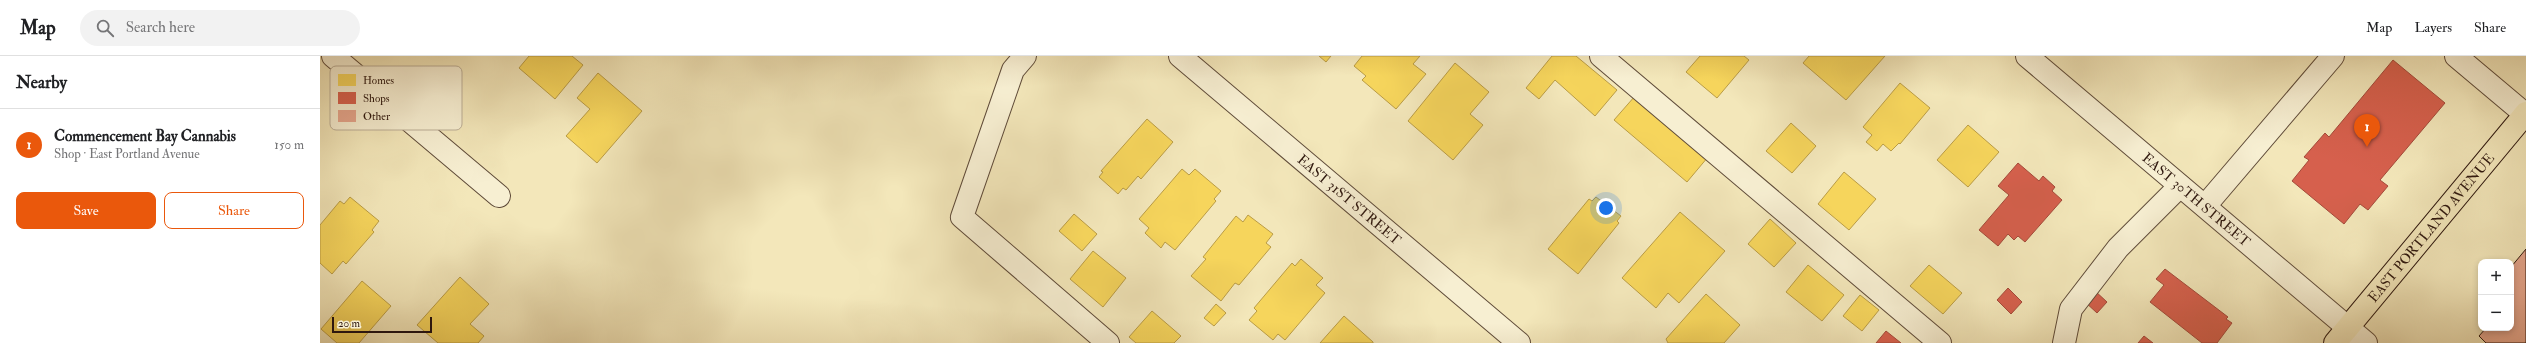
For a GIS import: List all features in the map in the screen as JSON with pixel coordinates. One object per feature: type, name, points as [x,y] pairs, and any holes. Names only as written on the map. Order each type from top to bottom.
[{"type":"main road","name":"EAST PORTLAND AVENUE","points":[[2342,335],[2526,113]]},
{"type":"street","points":[[333,56],[345,66]]},
{"type":"street","name":"EAST 31ST STREET","points":[[1180,56],[1519,343]]},
{"type":"street","points":[[1601,56],[1940,343]]},
{"type":"street","name":"EAST 30TH STREET","points":[[2028,56],[2205,206],[2342,335],[2366,343]]},
{"type":"street","points":[[2205,206],[2332,56]]},
{"type":"street","points":[[2456,56],[2526,113]]},
{"type":"street","points":[[1019,63],[962,217],[1108,343]]},
{"type":"street","points":[[421,130],[499,196]]},
{"type":"street","points":[[2064,343],[2071,309],[2118,248],[2180,186]]},
{"type":"building: Homes","points":[[529,56],[572,56],[583,65],[555,99],[519,68]]},
{"type":"building: Homes","points":[[1319,56],[1331,56],[1326,62]]},
{"type":"building: Homes","points":[[1362,56],[1420,56],[1413,64],[1426,74],[1396,109],[1362,80],[1366,76],[1354,66]]},
{"type":"building: Homes","points":[[1552,56],[1576,56],[1617,90],[1595,116],[1555,80],[1539,99],[1526,88]]},
{"type":"building: Homes","points":[[1700,56],[1744,56],[1749,60],[1717,98],[1686,72]]},
{"type":"building: Homes","points":[[1809,56],[1885,56],[1846,100],[1803,63]]},
{"type":"building: Homes","points":[[1455,63],[1489,92],[1470,114],[1483,125],[1453,160],[1408,121]]},
{"type":"building: Homes","points":[[598,73],[642,111],[597,163],[566,136],[590,109],[577,98]]},
{"type":"building: Homes","points":[[1900,83],[1930,108],[1900,144],[1899,143],[1891,151],[1883,144],[1877,151],[1866,142],[1872,135],[1863,127]]},
{"type":"building: Homes","points":[[1635,96],[1708,157],[1687,182],[1614,120]]},
{"type":"building: Homes","points":[[1147,119],[1173,142],[1141,179],[1138,176],[1126,190],[1123,188],[1118,194],[1099,177],[1103,172],[1101,171]]},
{"type":"building: Homes","points":[[1791,123],[1816,146],[1792,173],[1766,151]]},
{"type":"building: Homes","points":[[1968,125],[1999,152],[1968,187],[1937,160]]},
{"type":"building: Homes","points":[[1182,169],[1189,175],[1195,169],[1221,191],[1214,199],[1216,201],[1175,250],[1165,242],[1161,248],[1145,233],[1149,228],[1139,219]]},
{"type":"building: Homes","points":[[1844,172],[1876,199],[1849,230],[1818,204]]},
{"type":"building: Homes","points":[[350,197],[379,221],[372,230],[374,232],[346,264],[343,261],[332,274],[320,263],[320,225],[340,201],[344,204]]},
{"type":"building: Homes","points":[[1596,197],[1621,216],[1617,221],[1619,223],[1578,274],[1548,249],[1589,199],[1592,201]]},
{"type":"building: Homes","points":[[1680,212],[1725,251],[1679,303],[1668,293],[1656,308],[1622,278]]},
{"type":"building: Homes","points":[[1074,214],[1097,234],[1082,251],[1059,231]]},
{"type":"building: Homes","points":[[1248,215],[1273,234],[1266,243],[1271,247],[1239,285],[1235,283],[1221,301],[1191,276],[1206,259],[1203,257],[1236,216],[1243,222]]},
{"type":"building: Homes","points":[[1770,219],[1796,243],[1774,267],[1748,244]]},
{"type":"building: Homes","points":[[1093,251],[1126,278],[1103,307],[1070,279]]},
{"type":"building: Homes","points":[[1301,259],[1323,278],[1316,285],[1325,293],[1285,340],[1278,334],[1273,340],[1249,320],[1257,311],[1254,308],[1292,263],[1295,266]]},
{"type":"building: Homes","points":[[1808,265],[1844,295],[1822,321],[1786,292]]},
{"type":"building: Homes","points":[[1929,265],[1962,293],[1943,314],[1910,286]]},
{"type":"building: Homes","points":[[460,277],[489,304],[470,324],[484,336],[478,343],[438,343],[417,325]]},
{"type":"building: Homes","points":[[362,281],[391,306],[359,343],[337,343],[321,329]]},
{"type":"building: Homes","points":[[1706,294],[1740,325],[1724,343],[1668,343],[1666,339]]},
{"type":"building: Homes","points":[[1860,295],[1879,310],[1862,331],[1843,316]]},
{"type":"building: Homes","points":[[1216,304],[1226,313],[1214,326],[1204,318]]},
{"type":"building: Homes","points":[[1152,311],[1181,336],[1174,343],[1136,343],[1129,337]]},
{"type":"building: Homes","points":[[1344,316],[1373,342],[1373,343],[1320,343]]},
{"type":"building: Shops","points":[[2393,60],[2445,103],[2380,180],[2388,186],[2368,210],[2360,204],[2344,224],[2292,181],[2309,160],[2304,157],[2325,133],[2329,137]]},
{"type":"building: Shops","points":[[2018,163],[2039,181],[2043,176],[2055,187],[2052,191],[2062,200],[2025,242],[2018,236],[2014,240],[2008,234],[1998,246],[1979,230],[2009,195],[1998,186]]},
{"type":"building: Shops","points":[[2165,269],[2228,317],[2226,319],[2232,323],[2217,343],[2202,343],[2150,302],[2164,285],[2156,279]]},
{"type":"building: Shops","points":[[2008,288],[2022,302],[2011,314],[1997,300]]},
{"type":"building: Shops","points":[[2094,290],[2107,302],[2097,313],[2084,301]]},
{"type":"building: Shops","points":[[1886,331],[1901,343],[1876,343]]},
{"type":"building: Shops","points":[[2144,336],[2153,343],[2138,343]]},
{"type":"building: Other","points":[[2526,249],[2526,343],[2486,343],[2479,336],[2483,331],[2514,331],[2514,263]]},
{"type":"place","name":"Commencement Bay Cannabis","points":[[2367,147]]}]
